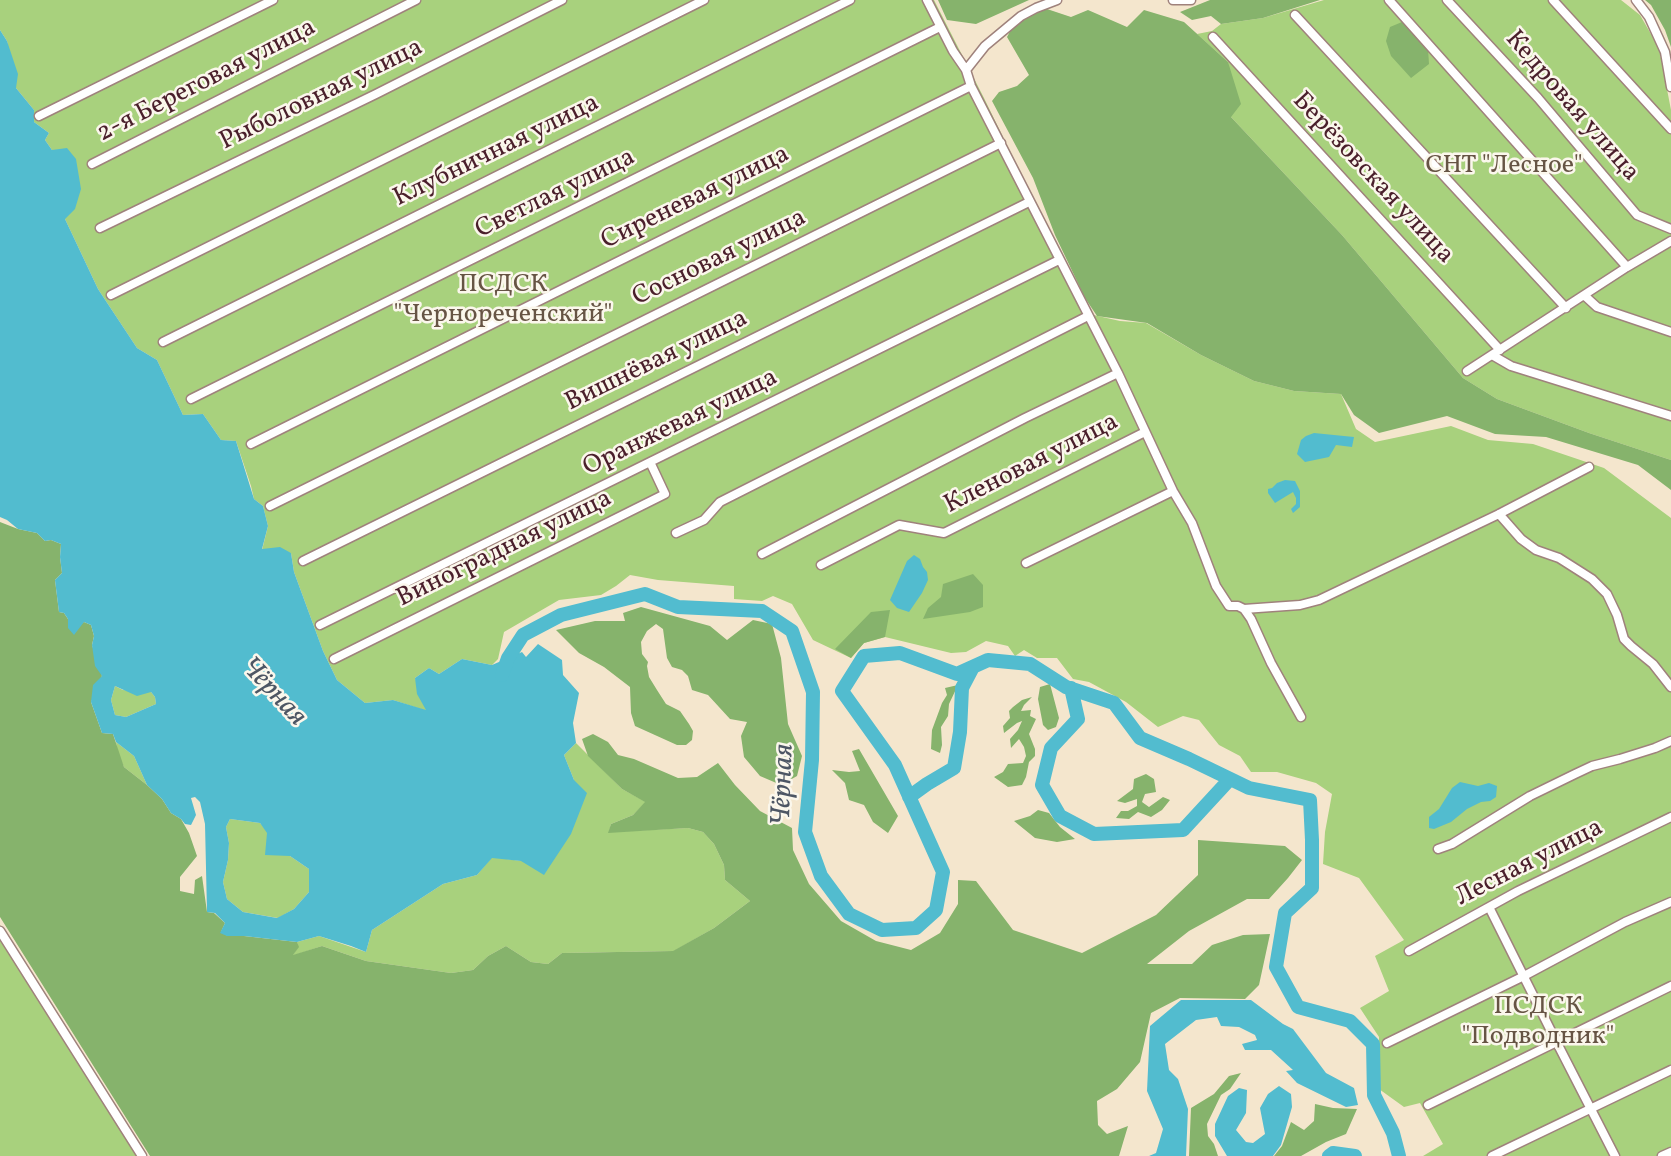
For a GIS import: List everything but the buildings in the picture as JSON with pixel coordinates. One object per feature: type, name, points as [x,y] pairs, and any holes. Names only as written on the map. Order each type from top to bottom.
[{"type":"street","points":[[39,116],[273,0]]},
{"type":"street","name":"2-я Береговая улица","points":[[92,163],[416,0]]},
{"type":"street","name":"Рыболовная улица","points":[[100,228],[562,0]]},
{"type":"street","points":[[111,295],[704,0]]},
{"type":"street","name":"Клубничная улица","points":[[163,342],[850,0]]},
{"type":"street","points":[[927,0],[1118,373],[1173,491],[1192,523],[1216,586],[1229,606],[1244,609],[1300,605],[1319,600],[1499,514],[1589,467]]},
{"type":"street","points":[[965,70],[985,46],[1021,16],[1057,0]]},
{"type":"street","points":[[1173,0],[1191,0]]},
{"type":"street","points":[[1389,0],[1627,267]]},
{"type":"street","name":"Кедровая улица","points":[[1447,0],[1538,98],[1637,215],[1671,229]]},
{"type":"street","points":[[1553,0],[1671,129]]},
{"type":"street","points":[[1636,0],[1649,17],[1665,52],[1671,87]]},
{"type":"street","points":[[1295,15],[1566,307]]},
{"type":"street","name":"Светлая улица","points":[[191,400],[940,27]]},
{"type":"street","name":"Берёзовская улица","points":[[1213,37],[1496,352]]},
{"type":"street","name":"Сиреневая улица","points":[[251,444],[971,86]]},
{"type":"street","name":"Сосновая улица","points":[[270,506],[1001,143]]},
{"type":"street","name":"Вишнёвая улица","points":[[303,561],[1029,202]]},
{"type":"street","points":[[1467,371],[1671,241]]},
{"type":"street","points":[[1660,248],[1671,251]]},
{"type":"street","name":"Оранжевая улица","points":[[320,625],[1059,260]]},
{"type":"street","points":[[1585,296],[1597,307],[1671,332]]},
{"type":"street","points":[[676,533],[704,520],[720,502],[1088,316]]},
{"type":"street","points":[[1496,352],[1511,366],[1671,416]]},
{"type":"street","points":[[762,554],[1118,373]]},
{"type":"street","name":"Кленовая улица","points":[[821,565],[899,526],[944,533],[1144,432]]},
{"type":"street","name":"Виноградная улица","points":[[334,659],[664,494],[650,462]]},
{"type":"street","points":[[1026,563],[1173,491]]},
{"type":"street","points":[[1499,514],[1521,539],[1535,550],[1559,558],[1592,579],[1606,594],[1617,615],[1624,639],[1653,664],[1671,687]]},
{"type":"street","points":[[1244,609],[1258,631],[1271,663],[1301,717]]},
{"type":"street","points":[[1438,849],[1452,844],[1530,796],[1592,766],[1671,741]]},
{"type":"street","name":"Лесная улица","points":[[1409,951],[1518,891],[1671,817]]},
{"type":"street","points":[[1387,1043],[1524,976],[1625,922],[1671,902]]},
{"type":"street","points":[[1489,907],[1615,1156]]},
{"type":"street","points":[[0,931],[142,1156]]},
{"type":"street","points":[[1428,1105],[1671,986]]},
{"type":"street","points":[[1492,1156],[1671,1070]]},
{"type":"street","points":[[1662,1156],[1671,1152]]},
{"type":"green space","name":"ПСДСК \"Чернореченский\"","points":[[0,0],[934,0],[1089,314],[1146,323],[1201,355],[1254,381],[1294,391],[1341,394],[1356,429],[1375,442],[1451,426],[1488,440],[1533,444],[1604,468],[1671,518],[1671,1156],[1423,1156],[1443,1144],[1420,1103],[1404,1107],[1379,1089],[1379,1037],[1360,1008],[1389,991],[1375,956],[1404,940],[1359,878],[1323,864],[1332,794],[1316,783],[1277,772],[1251,772],[1240,756],[1219,745],[1199,720],[1183,716],[1158,727],[1126,702],[1089,682],[1073,679],[1057,658],[1037,658],[1024,650],[1015,656],[1008,646],[986,641],[966,652],[951,653],[885,637],[864,643],[851,658],[813,640],[792,604],[773,596],[762,601],[734,599],[734,586],[630,575],[601,595],[559,600],[504,632],[498,659],[492,665],[462,659],[439,674],[429,668],[415,678],[427,711],[393,700],[365,703],[337,680],[323,651],[294,572],[291,553],[262,550],[268,526],[263,506],[254,499],[236,441],[221,440],[203,414],[183,415],[157,360],[137,348],[98,289],[65,219],[52,150],[45,140],[49,133],[34,122],[34,110],[16,88],[7,41],[0,30]]},
{"type":"green space","points":[[938,0],[1029,0],[976,24],[947,20]]},
{"type":"green space","points":[[1210,0],[1320,0],[1263,18],[1221,24],[1211,16],[1192,20],[1180,12]]},
{"type":"green space","name":"СНТ \"Лесное\"","points":[[1324,0],[1621,0],[1640,15],[1659,48],[1671,110],[1671,460],[1497,399],[1463,378],[1342,235],[1231,117],[1228,62],[1197,34],[1212,31],[1221,24],[1263,18]]},
{"type":"green space","points":[[1645,0],[1671,0],[1671,47],[1665,30],[1651,5]]},
{"type":"green space","points":[[1044,8],[1071,17],[1088,10],[1127,27],[1144,10],[1184,22],[1228,62],[1241,104],[1231,117],[1342,235],[1463,378],[1497,399],[1671,460],[1671,490],[1638,465],[1546,437],[1495,434],[1447,416],[1379,433],[1354,415],[1341,394],[1294,391],[1254,381],[1201,355],[1147,323],[1097,316],[1085,298],[1055,235],[1033,178],[992,101],[999,92],[1017,86],[1029,75],[1007,37],[1013,26]]},
{"type":"green space","points":[[1402,22],[1428,49],[1429,64],[1411,78],[1391,56],[1386,41],[1390,27]]},
{"type":"green space","points":[[0,522],[37,533],[45,541],[61,544],[62,573],[55,580],[59,612],[64,613],[68,619],[68,628],[84,622],[91,625],[94,636],[92,645],[102,676],[91,702],[102,733],[113,734],[124,767],[162,799],[171,813],[181,819],[197,856],[180,877],[180,891],[194,894],[195,880],[202,876],[207,912],[214,913],[225,923],[221,932],[228,936],[297,942],[299,947],[293,955],[322,946],[366,961],[451,973],[473,970],[488,956],[506,946],[531,962],[548,964],[562,953],[673,951],[714,928],[750,901],[725,880],[724,865],[714,844],[703,832],[688,828],[608,833],[611,824],[633,815],[645,802],[622,789],[588,756],[582,739],[593,734],[608,742],[618,755],[678,778],[697,777],[718,763],[760,811],[792,828],[793,850],[809,884],[841,921],[876,941],[911,950],[940,933],[958,904],[958,880],[976,881],[1013,930],[1082,953],[1156,915],[1198,875],[1198,840],[1285,846],[1302,860],[1269,899],[1247,899],[1189,931],[1147,964],[1192,964],[1212,945],[1243,935],[1270,934],[1259,985],[1245,999],[1180,998],[1151,1013],[1140,1062],[1117,1089],[1097,1101],[1098,1125],[1107,1134],[1128,1126],[1119,1156],[150,1156],[0,917]]},
{"type":"green space","points":[[973,574],[983,585],[983,607],[970,612],[923,619],[928,608],[941,597],[943,584]]},
{"type":"green space","points":[[641,607],[710,626],[727,640],[753,620],[772,624],[781,658],[788,724],[802,756],[797,776],[781,785],[760,776],[744,757],[741,736],[747,722],[730,719],[708,695],[692,690],[688,676],[682,670],[672,667],[667,658],[663,629],[656,624],[647,631],[641,642],[642,654],[648,662],[649,677],[666,704],[680,711],[693,731],[692,740],[686,745],[677,745],[635,726],[631,713],[630,687],[604,667],[579,653],[556,630],[595,621],[625,621],[623,613]]},
{"type":"green space","points":[[890,610],[885,637],[864,643],[851,658],[835,649],[871,612]]},
{"type":"green space","points":[[1050,684],[1059,718],[1056,727],[1048,730],[1043,725],[1038,699],[1040,687]]},
{"type":"green space","points":[[958,685],[949,704],[948,716],[941,727],[940,753],[931,749],[932,730],[947,695],[945,688]]},
{"type":"green space","points":[[115,686],[123,690],[151,692],[156,704],[126,717],[115,715],[111,700]]},
{"type":"green space","points":[[1032,697],[1021,711],[1031,710],[1030,716],[1036,719],[1029,734],[1035,756],[1029,762],[1022,785],[1008,787],[994,777],[1003,772],[1008,764],[1023,763],[1026,756],[1019,739],[1011,748],[1010,739],[1022,721],[1004,733],[1003,726],[1010,718],[1009,711],[1022,700]]},
{"type":"green space","points":[[116,742],[134,756],[147,785],[124,767]]},
{"type":"green space","points":[[576,743],[622,789],[646,802],[633,815],[611,824],[609,832],[688,828],[703,832],[714,844],[724,865],[725,880],[750,901],[714,928],[674,951],[562,953],[548,964],[531,962],[506,946],[488,956],[473,970],[451,973],[366,961],[322,946],[292,956],[298,947],[297,942],[319,936],[366,952],[372,930],[443,884],[477,875],[492,857],[521,861],[574,780],[564,755]]},
{"type":"green space","points":[[859,749],[898,816],[888,833],[873,822],[864,805],[849,800],[845,783],[832,770],[860,771],[852,751]]},
{"type":"green space","points":[[1146,774],[1154,779],[1156,792],[1145,794],[1142,802],[1149,807],[1163,797],[1170,800],[1162,810],[1151,817],[1138,812],[1129,819],[1116,818],[1121,811],[1137,806],[1137,799],[1125,803],[1117,801],[1133,789],[1134,779]]},
{"type":"green space","points":[[1038,810],[1049,813],[1060,827],[1075,839],[1057,842],[1035,838],[1014,821],[1030,816]]},
{"type":"green space","points":[[230,819],[260,823],[290,856],[309,869],[309,892],[294,909],[278,918],[243,912],[227,899],[223,882],[229,843],[226,827]]},
{"type":"green space","points":[[0,925],[147,1156],[0,1156]]},
{"type":"green space","points":[[1241,1073],[1230,1089],[1221,1095],[1207,1124],[1208,1136],[1218,1156],[1189,1156],[1191,1108],[1214,1094],[1229,1076]]},
{"type":"green space","points":[[1315,1104],[1357,1109],[1346,1134],[1301,1156],[1274,1156],[1282,1146],[1291,1122],[1304,1130],[1314,1121]]},
{"type":"water","points":[[0,30],[7,41],[18,74],[16,88],[34,110],[34,122],[49,133],[45,140],[52,150],[67,148],[76,159],[81,189],[75,209],[65,219],[98,289],[137,348],[157,360],[183,415],[203,414],[221,440],[236,441],[254,499],[263,506],[268,526],[262,549],[280,547],[291,553],[294,572],[323,651],[337,680],[365,703],[393,700],[426,710],[417,694],[415,678],[429,668],[439,674],[462,659],[492,665],[522,652],[526,657],[538,644],[562,660],[563,675],[579,693],[573,723],[576,743],[564,755],[574,780],[587,793],[571,834],[544,875],[521,861],[492,858],[477,875],[443,884],[372,930],[366,952],[319,936],[297,942],[227,936],[220,933],[225,923],[215,913],[207,912],[205,824],[200,802],[195,797],[191,798],[196,815],[191,825],[185,824],[171,813],[162,799],[147,785],[134,756],[116,742],[113,734],[102,733],[91,702],[93,685],[102,676],[95,666],[91,625],[84,622],[74,635],[68,628],[68,619],[64,613],[59,612],[55,580],[62,573],[61,544],[45,541],[37,533],[18,529],[0,517]],"holes":[[[115,686],[137,696],[151,692],[156,704],[126,717],[115,715],[111,700]],[[230,819],[260,823],[267,833],[265,855],[290,856],[309,869],[309,892],[294,909],[277,918],[243,912],[227,899],[223,882],[229,843],[226,827]]]},
{"type":"water","points":[[1314,433],[1354,437],[1352,447],[1336,445],[1329,457],[1305,462],[1297,454],[1301,440]]},
{"type":"water","points":[[1285,480],[1295,481],[1300,491],[1300,507],[1293,513],[1291,509],[1296,504],[1296,498],[1293,492],[1275,503],[1268,493],[1268,489]]},
{"type":"water","points":[[914,555],[920,559],[928,580],[909,612],[897,608],[890,600],[907,561]]},
{"type":"water","points":[[1460,782],[1478,786],[1489,783],[1497,786],[1496,797],[1467,809],[1451,822],[1434,829],[1429,828],[1429,817],[1439,809],[1452,788]]},
{"type":"water","points":[[1181,1000],[1251,1000],[1293,1029],[1326,1073],[1354,1088],[1358,1105],[1346,1107],[1297,1083],[1286,1071],[1293,1070],[1271,1050],[1245,1050],[1242,1044],[1257,1040],[1255,1035],[1239,1027],[1221,1026],[1217,1017],[1196,1020],[1165,1044],[1169,1070],[1178,1079],[1188,1109],[1186,1156],[1149,1156],[1156,1153],[1163,1129],[1147,1091],[1150,1026]]},
{"type":"water","points":[[1279,1086],[1291,1094],[1292,1107],[1281,1145],[1273,1156],[1227,1156],[1215,1136],[1215,1124],[1228,1096],[1239,1088],[1247,1090],[1246,1113],[1236,1130],[1246,1142],[1253,1143],[1265,1134],[1260,1108],[1268,1094]]},
{"type":"waterway","name":"Чёрная","points":[[502,675],[508,658],[523,635],[561,615],[645,594],[678,607],[762,611],[792,631],[813,692],[812,760],[805,832],[821,876],[849,914],[882,930],[916,928],[936,910],[943,872],[895,765],[842,691],[864,656],[900,653],[957,674],[988,660],[1030,664],[1066,687],[1114,703],[1140,738],[1249,788],[1310,800],[1312,888],[1285,913],[1276,967],[1298,1007],[1350,1021],[1373,1044],[1374,1095],[1393,1133],[1399,1156]]},
{"type":"waterway","points":[[909,797],[954,768],[960,732],[962,688],[973,667]]},
{"type":"waterway","points":[[1071,688],[1078,719],[1051,748],[1042,785],[1060,816],[1094,834],[1183,830],[1230,779]]},
{"type":"waterway","name":"Чёрная","points":[[1329,1156],[1333,1153],[1355,1156]]},
{"type":"park label","name":"ПСДСК \"Подводник\"","points":[[1538,1023]]}]
